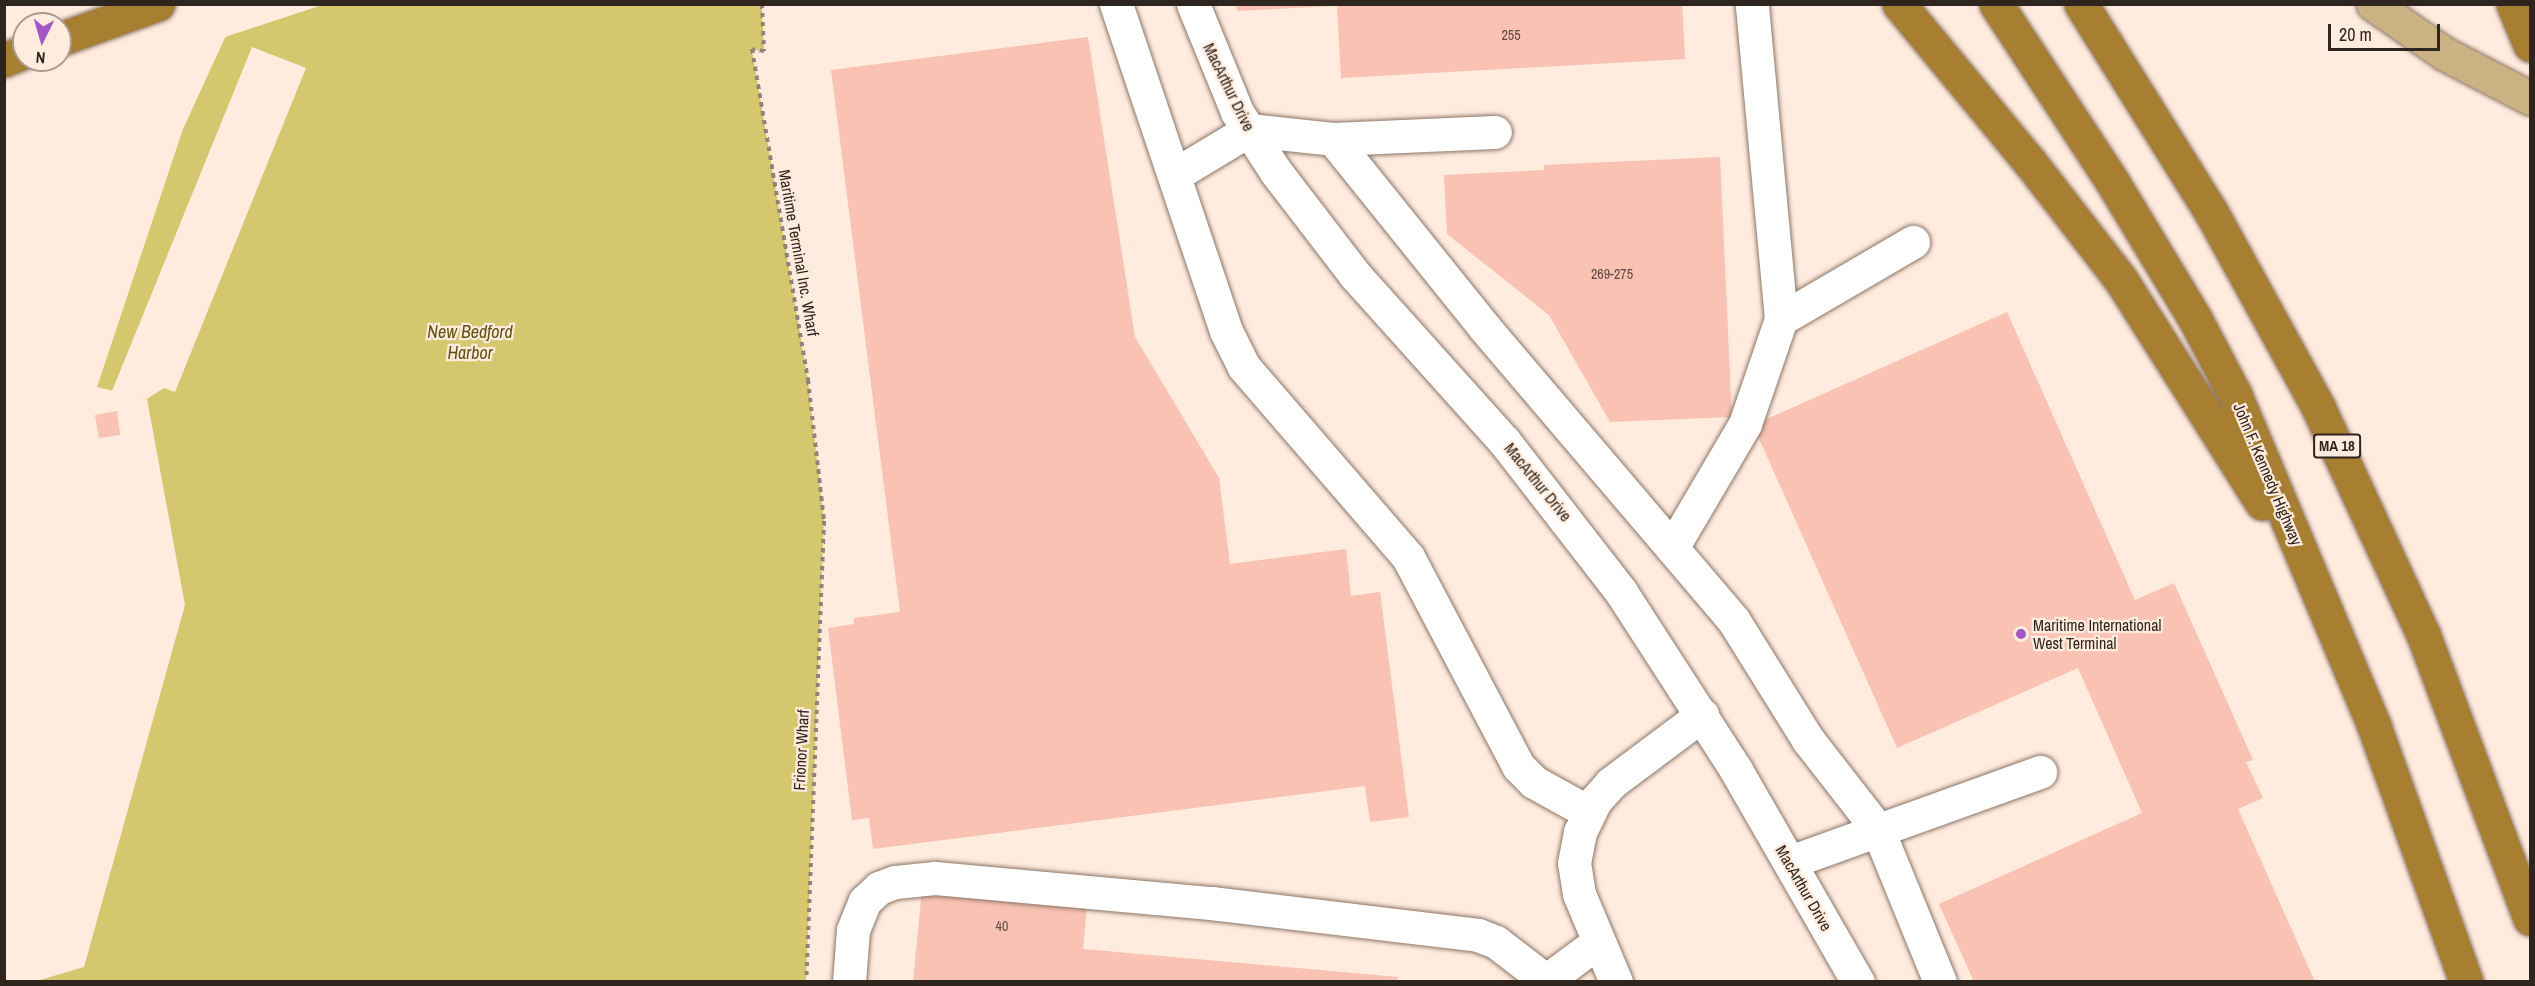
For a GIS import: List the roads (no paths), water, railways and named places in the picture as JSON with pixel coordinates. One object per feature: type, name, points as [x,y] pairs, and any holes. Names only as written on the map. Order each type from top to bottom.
[{"type":"highway","points":[[72,35],[158,4]]},
{"type":"highway","points":[[1899,4],[2036,169],[2121,280],[2176,362],[2323,605]]},
{"type":"highway","name":"John F. Kennedy Highway","points":[[1996,4],[2062,101],[2195,319],[2235,395],[2402,796],[2466,981]]},
{"type":"highway","name":"MA 18","points":[[2081,4],[2205,202],[2318,407],[2423,634],[2530,919]]},
{"type":"highway","points":[[2512,4],[2530,45]]},
{"type":"main road","points":[[2373,4],[2397,24],[2493,82],[2530,98]]},
{"type":"street","points":[[1116,4],[1176,174],[1226,331],[1244,368],[1408,557],[1518,766],[1534,782],[1588,812]]},
{"type":"street","name":"MacArthur Drive","points":[[1193,4],[1212,57],[1249,130],[1330,245],[1477,409],[1565,516],[1621,592],[1702,715],[1858,981]]},
{"type":"street","points":[[1672,548],[1744,424],[1780,320],[1752,4]]},
{"type":"street","points":[[1176,174],[1249,130],[1333,139],[1495,132]]},
{"type":"street","points":[[1333,139],[1484,327],[1734,621],[1808,740],[1878,830],[1940,981]]},
{"type":"street","points":[[1780,320],[1913,242]]},
{"type":"street","points":[[1616,981],[1598,942],[1575,873],[1577,842],[1588,812],[1602,791],[1629,767],[1702,715]]},
{"type":"street","points":[[1790,862],[2040,772]]},
{"type":"street","points":[[849,981],[853,930],[865,901],[879,888],[895,882],[935,878],[1231,905],[1478,935],[1496,942],[1548,981],[1598,942]]},
{"type":"water","name":"New Bedford Harbor","points":[[240,5],[762,5],[764,51],[752,50],[808,380],[824,521],[806,981],[33,982],[84,967],[185,605],[147,399],[97,387],[183,129]]},
{"type":"place","name":"Maritime International West Terminal","points":[[2021,634]]}]
